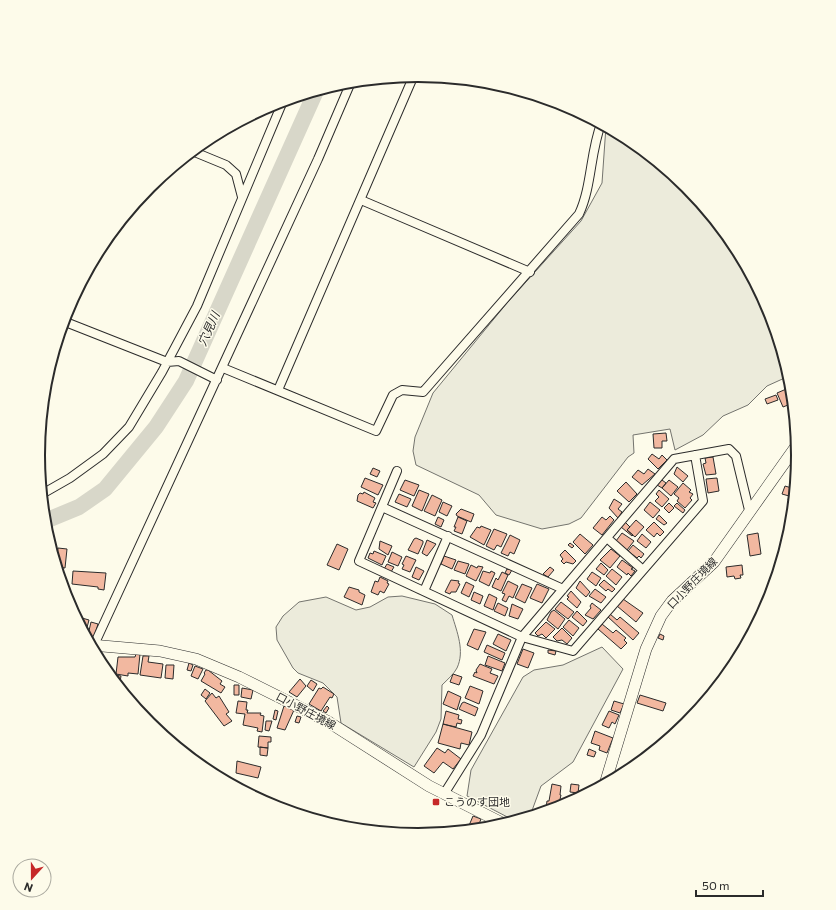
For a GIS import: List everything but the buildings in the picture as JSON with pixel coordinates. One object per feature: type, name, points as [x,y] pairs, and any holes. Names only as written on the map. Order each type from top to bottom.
[{"type":"main road","name":"口小野庄境線","points":[[607,776],[646,648],[661,616],[672,601],[714,562],[749,510],[791,453]]},
{"type":"main road","name":"口小野庄境線","points":[[98,646],[160,651],[196,659],[239,677],[327,721],[444,794],[496,820]]},
{"type":"street","points":[[278,390],[411,82]]},
{"type":"street","points":[[94,640],[223,368],[318,159],[348,88]]},
{"type":"street","points":[[47,491],[70,478],[104,454],[129,427],[167,362],[197,306],[280,108]]},
{"type":"street","points":[[223,368],[376,431],[393,395],[402,390],[424,392],[478,328],[530,272],[579,214],[586,198],[599,129]]},
{"type":"street","points":[[199,154],[226,165],[236,174],[242,197]]},
{"type":"street","points":[[361,200],[530,272]]},
{"type":"street","points":[[69,323],[167,362],[179,361],[217,380]]},
{"type":"street","points":[[444,794],[481,735],[522,638],[562,589],[674,459],[730,449],[736,456],[749,510]]},
{"type":"street","points":[[397,471],[359,561],[522,638],[573,651],[703,501],[695,455]]},
{"type":"street","points":[[382,507],[562,589]]},
{"type":"street","points":[[424,592],[448,536]]},
{"type":"street","points":[[607,538],[643,570]]},
{"type":"shaded area","points":[[606,133],[645,159],[682,191],[714,228],[741,268],[753,290],[771,335],[783,379],[767,386],[748,405],[723,416],[703,435],[675,450],[670,429],[633,435],[634,453],[628,457],[581,518],[569,524],[542,529],[496,515],[479,495],[416,465],[413,451],[415,437],[433,393],[507,303],[581,221],[602,183]]},
{"type":"shaded area","points":[[402,596],[435,604],[452,615],[460,648],[457,668],[442,685],[441,719],[436,732],[414,767],[341,723],[337,697],[323,683],[298,673],[293,668],[277,640],[276,627],[283,616],[299,602],[326,597],[356,610],[370,607],[388,597]]},
{"type":"shaded area","points":[[602,647],[623,669],[573,762],[541,786],[532,810],[507,817],[467,796],[471,770],[523,677],[534,670],[563,665]]},
{"type":"waterway","name":"穴見川","points":[[50,519],[79,507],[105,489],[156,427],[186,381],[313,97]]},
{"type":"place","name":"こうのす団地","points":[[436,802]]}]
